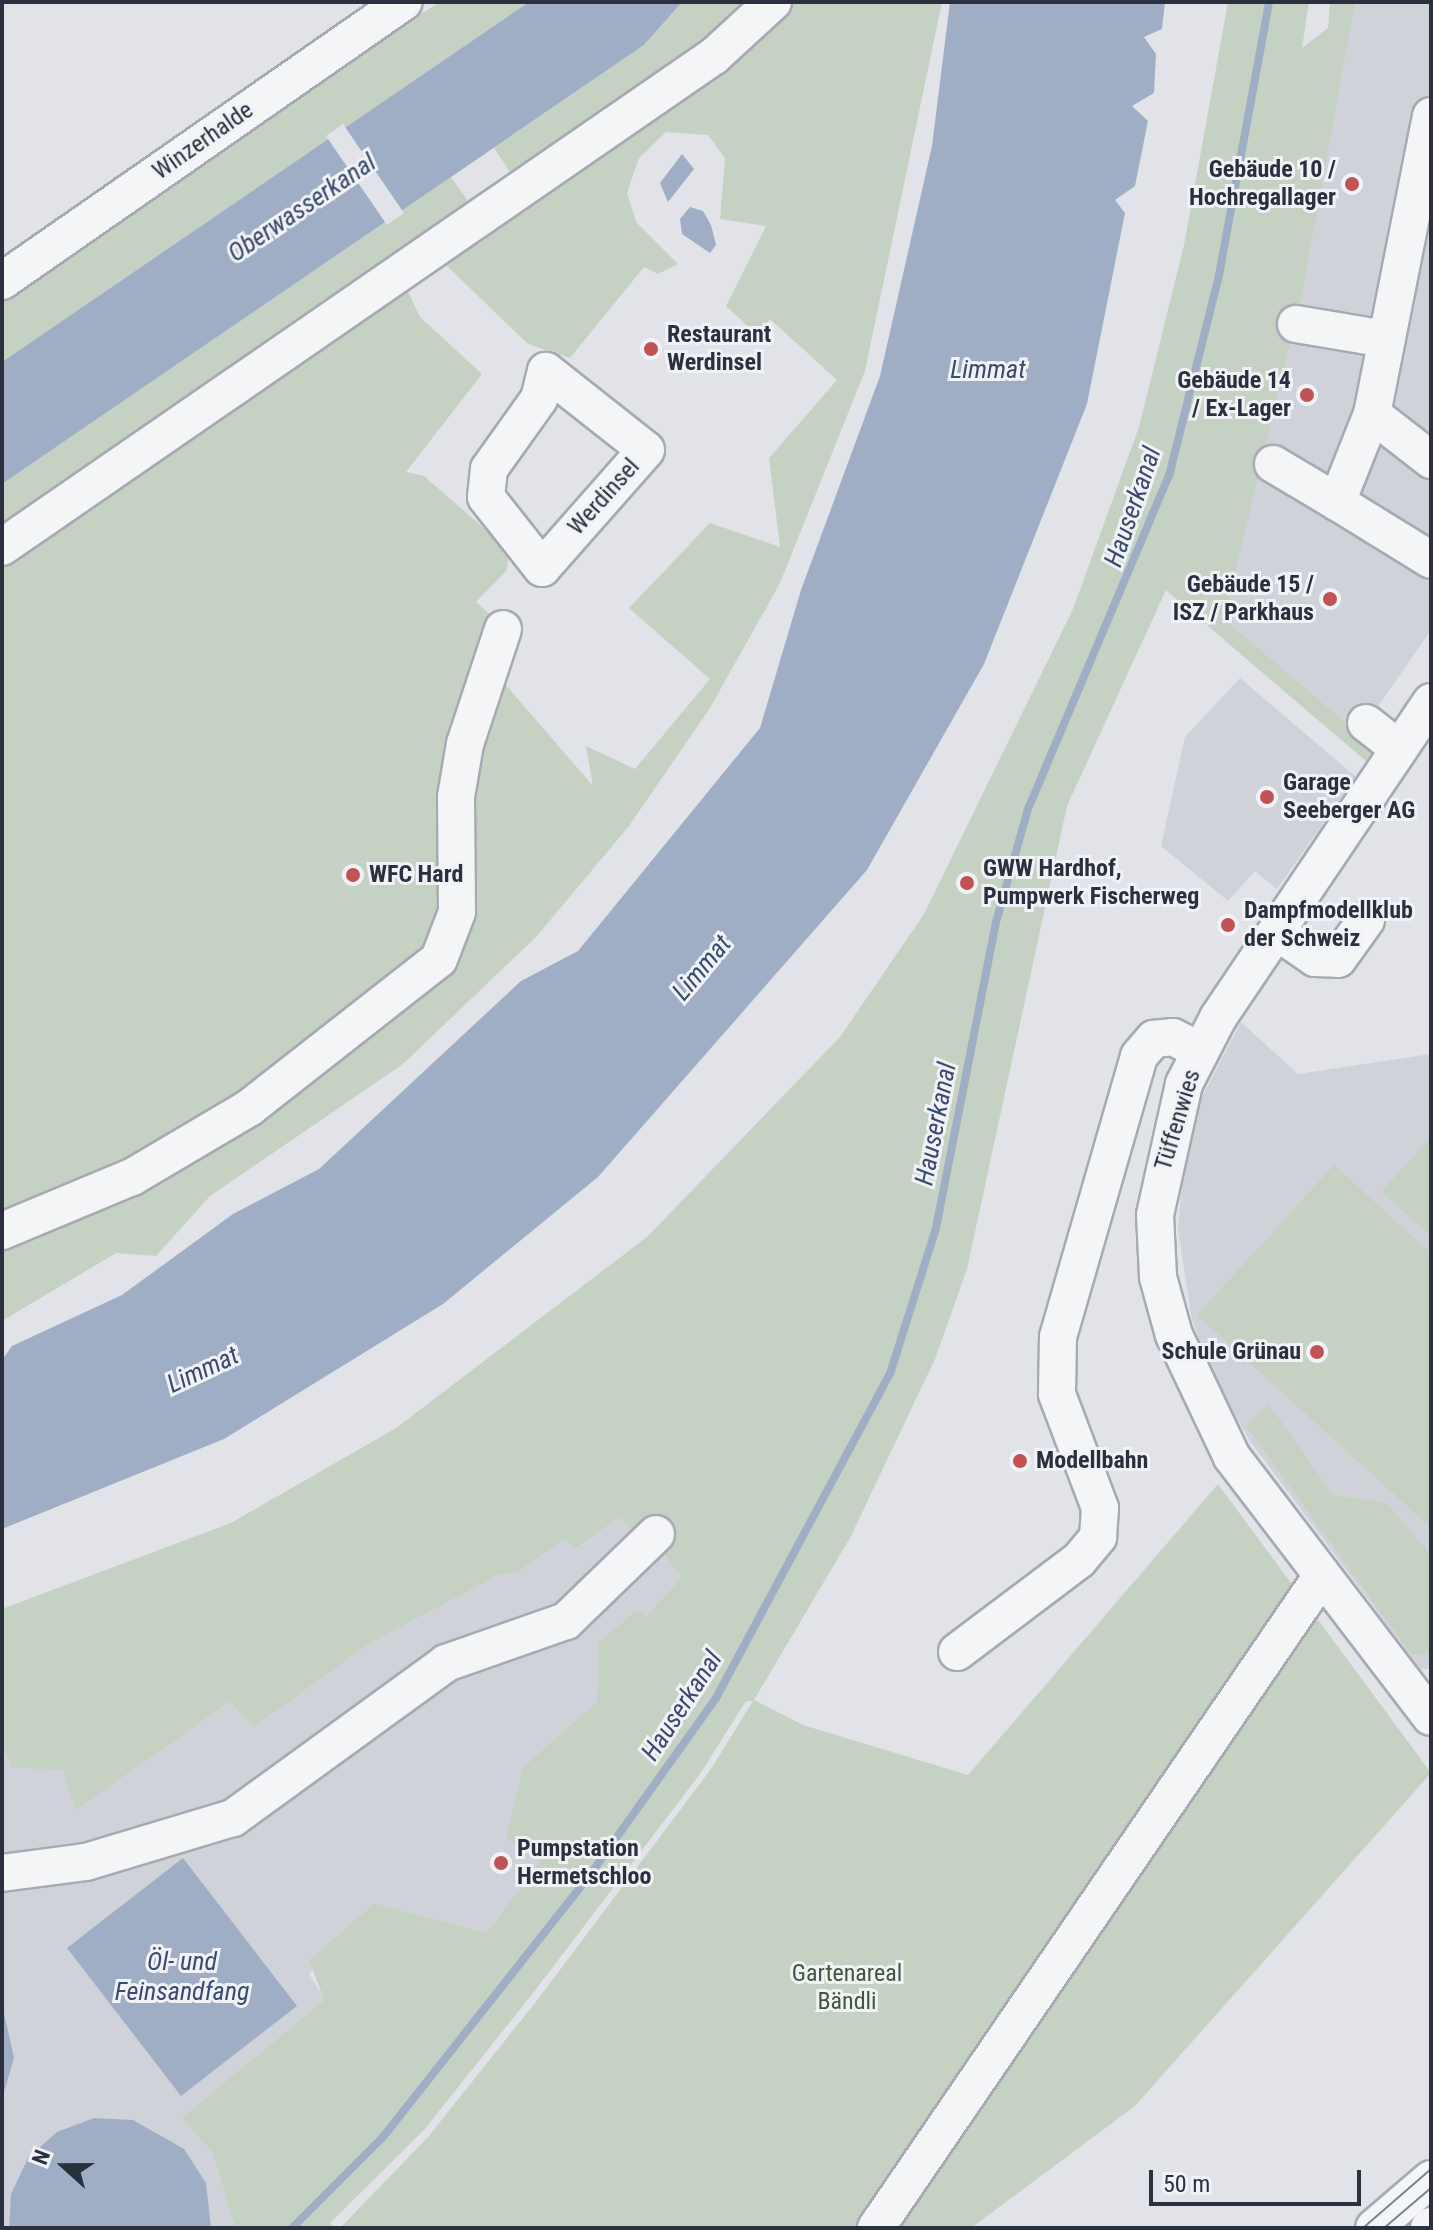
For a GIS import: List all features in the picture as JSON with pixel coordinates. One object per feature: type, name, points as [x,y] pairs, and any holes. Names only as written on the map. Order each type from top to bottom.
[{"type":"street","name":"Winzerhalde","points":[[2,281],[404,2]]},
{"type":"street","points":[[2,547],[714,56],[773,2]]},
{"type":"street","points":[[1337,502],[1372,414],[1431,116]]},
{"type":"street","points":[[1296,324],[1386,339]]},
{"type":"street","name":"Werdinsel","points":[[546,371],[646,450],[542,568],[486,497],[489,469],[539,399],[546,371]]},
{"type":"street","points":[[1372,414],[1431,460]]},
{"type":"street","points":[[1273,464],[1431,560]]},
{"type":"street","points":[[2,1231],[132,1177],[249,1108],[439,959],[457,912],[456,797],[465,744],[503,629]]},
{"type":"street","name":"Tüffenwies","points":[[1431,702],[1201,1051],[1163,1153],[1155,1215],[1158,1277],[1174,1335],[1232,1457],[1431,1717]]},
{"type":"street","points":[[1366,723],[1398,748]]},
{"type":"street","points":[[1277,932],[1315,958],[1338,959],[1366,920]]},
{"type":"street","points":[[957,1652],[1079,1560],[1098,1537],[1100,1508],[1057,1394],[1058,1337],[1139,1056],[1154,1039],[1173,1037],[1201,1051]]},
{"type":"street","points":[[2,1873],[86,1862],[233,1818],[446,1663],[566,1621],[656,1534]]},
{"type":"street","points":[[876,2228],[1321,1577]]},
{"type":"street","points":[[1374,2228],[1431,2179]]},
{"type":"shaded area","points":[[1345,2],[1431,2],[1431,630],[1359,734],[1372,754],[1366,761],[1184,605]]},
{"type":"shaded area","points":[[1240,678],[1356,777],[1277,889],[1255,871],[1228,901],[1161,846],[1185,737]]},
{"type":"shaded area","name":"Schule Grünau","points":[[1241,1022],[1298,1074],[1431,1054],[1431,1669],[1420,1669],[1250,1441],[1215,1382],[1192,1320],[1178,1230],[1183,1169],[1202,1097]]},
{"type":"shaded area","points":[[619,1518],[633,1531],[642,1520],[681,1578],[646,1618],[598,1643],[597,1701],[523,1767],[542,1859],[523,1893],[487,1933],[375,1903],[309,1974],[325,1999],[181,2118],[212,2152],[235,2228],[2,2228],[2,1745],[13,1768],[62,1770],[77,1809],[230,1702],[253,1728],[369,1644],[499,1575],[519,1572],[563,1540],[577,1549]]},
{"type":"green space","points":[[440,2],[529,2],[2,362],[2,276]]},
{"type":"green space","points":[[682,2],[942,2],[865,371],[780,583],[710,708],[629,826],[537,936],[403,1064],[210,1196],[156,1256],[116,1253],[2,1321],[2,1238],[424,984],[493,670],[593,786],[586,746],[635,769],[710,679],[629,608],[710,523],[780,547],[769,458],[837,380],[770,319],[756,334],[726,306],[766,226],[720,219],[725,158],[708,135],[666,132],[639,158],[627,193],[636,222],[678,264],[658,274],[644,267],[570,358],[528,344],[447,266],[446,255],[524,193],[494,148],[644,45]]},
{"type":"green space","name":"Gartenareal Bändli","points":[[1228,2],[1309,2],[1302,48],[1328,28],[1330,2],[1355,2],[1300,306],[1306,313],[1286,310],[1282,323],[1292,336],[1224,619],[1359,734],[1372,754],[1366,761],[1166,590],[1067,806],[967,1269],[935,1359],[850,1538],[754,1700],[803,1725],[968,1775],[1218,1484],[1431,1773],[1135,2106],[971,2228],[340,2228],[428,2137],[538,1999],[711,1769],[753,1701],[746,1701],[700,1774],[533,1993],[424,2130],[330,2223],[335,2228],[235,2228],[212,2152],[181,2118],[324,2000],[309,1960],[375,1903],[487,1933],[542,1859],[506,1839],[523,1767],[597,1701],[598,1643],[637,1610],[646,1617],[681,1578],[642,1521],[633,1531],[619,1518],[576,1549],[563,1540],[519,1572],[499,1575],[369,1644],[253,1728],[230,1702],[76,1810],[62,1770],[12,1768],[2,1745],[2,1609],[231,1523],[396,1428],[647,1237],[840,1037],[924,914],[1073,609],[1139,427],[1184,245]]},
{"type":"green space","points":[[451,177],[468,201],[393,259],[420,317],[482,374],[406,472],[424,476],[509,550],[507,570],[476,602],[493,617],[448,927],[346,1025],[145,1154],[2,1226],[2,484]]},
{"type":"green space","points":[[1431,1136],[1431,1236],[1381,1192]]},
{"type":"green space","points":[[1334,1165],[1431,1253],[1431,1528],[1197,1315]]},
{"type":"green space","points":[[1268,1403],[1333,1495],[1387,1503],[1431,1555],[1431,1655],[1411,1654],[1246,1426]]},
{"type":"water","name":"Oberwasserkanal","points":[[529,2],[682,2],[644,45],[2,484],[2,362]]},
{"type":"water","name":"Limmat","points":[[950,2],[1165,2],[1162,29],[1144,37],[1156,54],[1154,93],[1132,106],[1148,121],[1135,186],[1115,200],[1125,213],[1087,404],[984,664],[867,870],[598,1177],[443,1304],[224,1439],[2,1529],[2,1360],[12,1346],[122,1295],[233,1214],[319,1169],[521,981],[578,951],[760,728],[801,590],[880,376],[932,146]]},
{"type":"water","points":[[682,154],[694,169],[668,202],[660,183]]},
{"type":"water","points":[[690,207],[703,211],[711,225],[716,245],[710,253],[682,234],[680,219]]},
{"type":"water","name":"Öl- und Feinsandfang","points":[[183,1858],[297,2006],[181,2096],[67,1948]]},
{"type":"water","points":[[2,2004],[14,2058],[2,2099]]},
{"type":"water","points":[[94,2118],[133,2120],[184,2149],[206,2183],[211,2228],[9,2228],[11,2194],[28,2158],[57,2132]]},
{"type":"pier","points":[[343,124],[404,213],[387,225],[326,136]]},
{"type":"waterway","name":"Hauserkanal","points":[[292,2228],[383,2137],[592,1872],[716,1698],[890,1374],[936,1228],[996,922],[1028,809],[1169,476],[1219,275],[1269,2]]},
{"type":"tram line","points":[[1363,2228],[1431,2169]]},
{"type":"tram line","points":[[1384,2228],[1431,2188]]},
{"type":"place","name":"Gebäude 10 / Hochregallager","points":[[1352,184]]},
{"type":"place","name":"Restaurant Werdinsel","points":[[651,349]]},
{"type":"place","name":"Gebäude 14 / Ex-Lager","points":[[1307,395]]},
{"type":"place","name":"Gebäude 15 / ISZ / Parkhaus","points":[[1330,599]]},
{"type":"place","name":"Garage Seeberger AG","points":[[1267,797]]},
{"type":"place","name":"WFC Hard","points":[[353,875]]},
{"type":"place","name":"GWW Hardhof, Pumpwerk Fischerweg","points":[[967,883]]},
{"type":"place","name":"Dampfmodellklub der Schweiz","points":[[1228,925]]},
{"type":"place","name":"Schule Grünau","points":[[1317,1352]]},
{"type":"place","name":"Modellbahn","points":[[1020,1461]]},
{"type":"place","name":"Pumpstation Hermetschloo","points":[[501,1863]]}]
